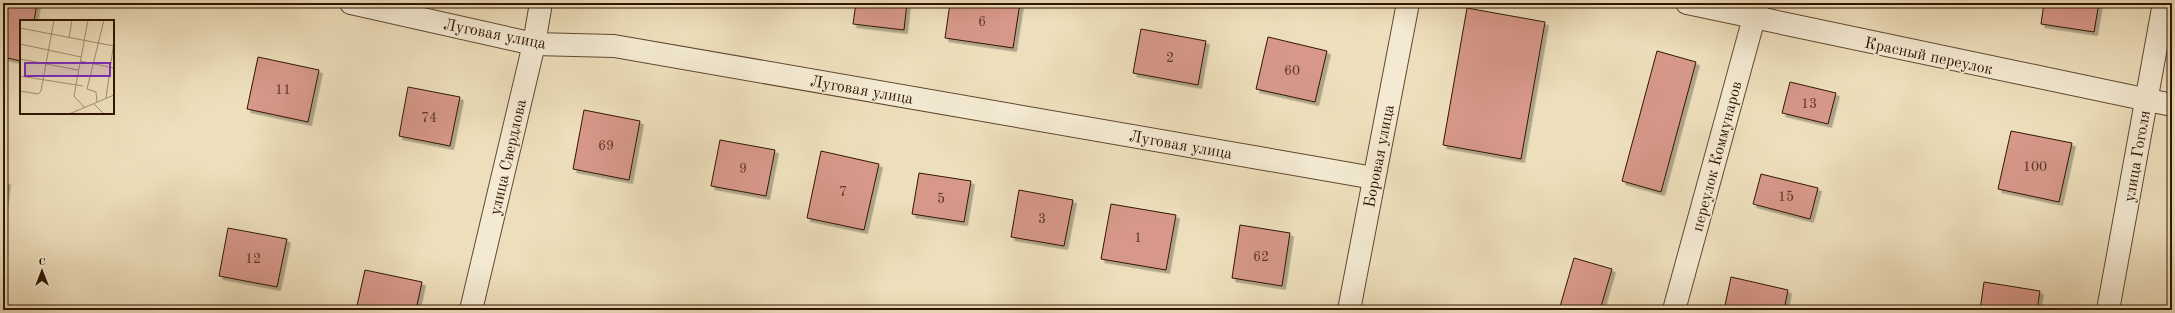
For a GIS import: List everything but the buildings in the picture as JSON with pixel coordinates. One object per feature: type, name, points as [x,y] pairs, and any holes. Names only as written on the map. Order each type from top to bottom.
[{"type":"street","name":"Луговая улица","points":[[351,3],[534,44],[614,46],[1374,178]]},
{"type":"street","name":"улица Свердлова","points":[[471,310],[534,44],[541,3]]},
{"type":"street","name":"Боровая улица","points":[[1349,310],[1408,3]]},
{"type":"street","name":"Красный переулок","points":[[1687,3],[1755,10],[2172,105]]},
{"type":"street","name":"улица Гоголя","points":[[2108,310],[2164,3]]},
{"type":"street","name":"переулок Коммунаров","points":[[1674,310],[1755,10]]}]
